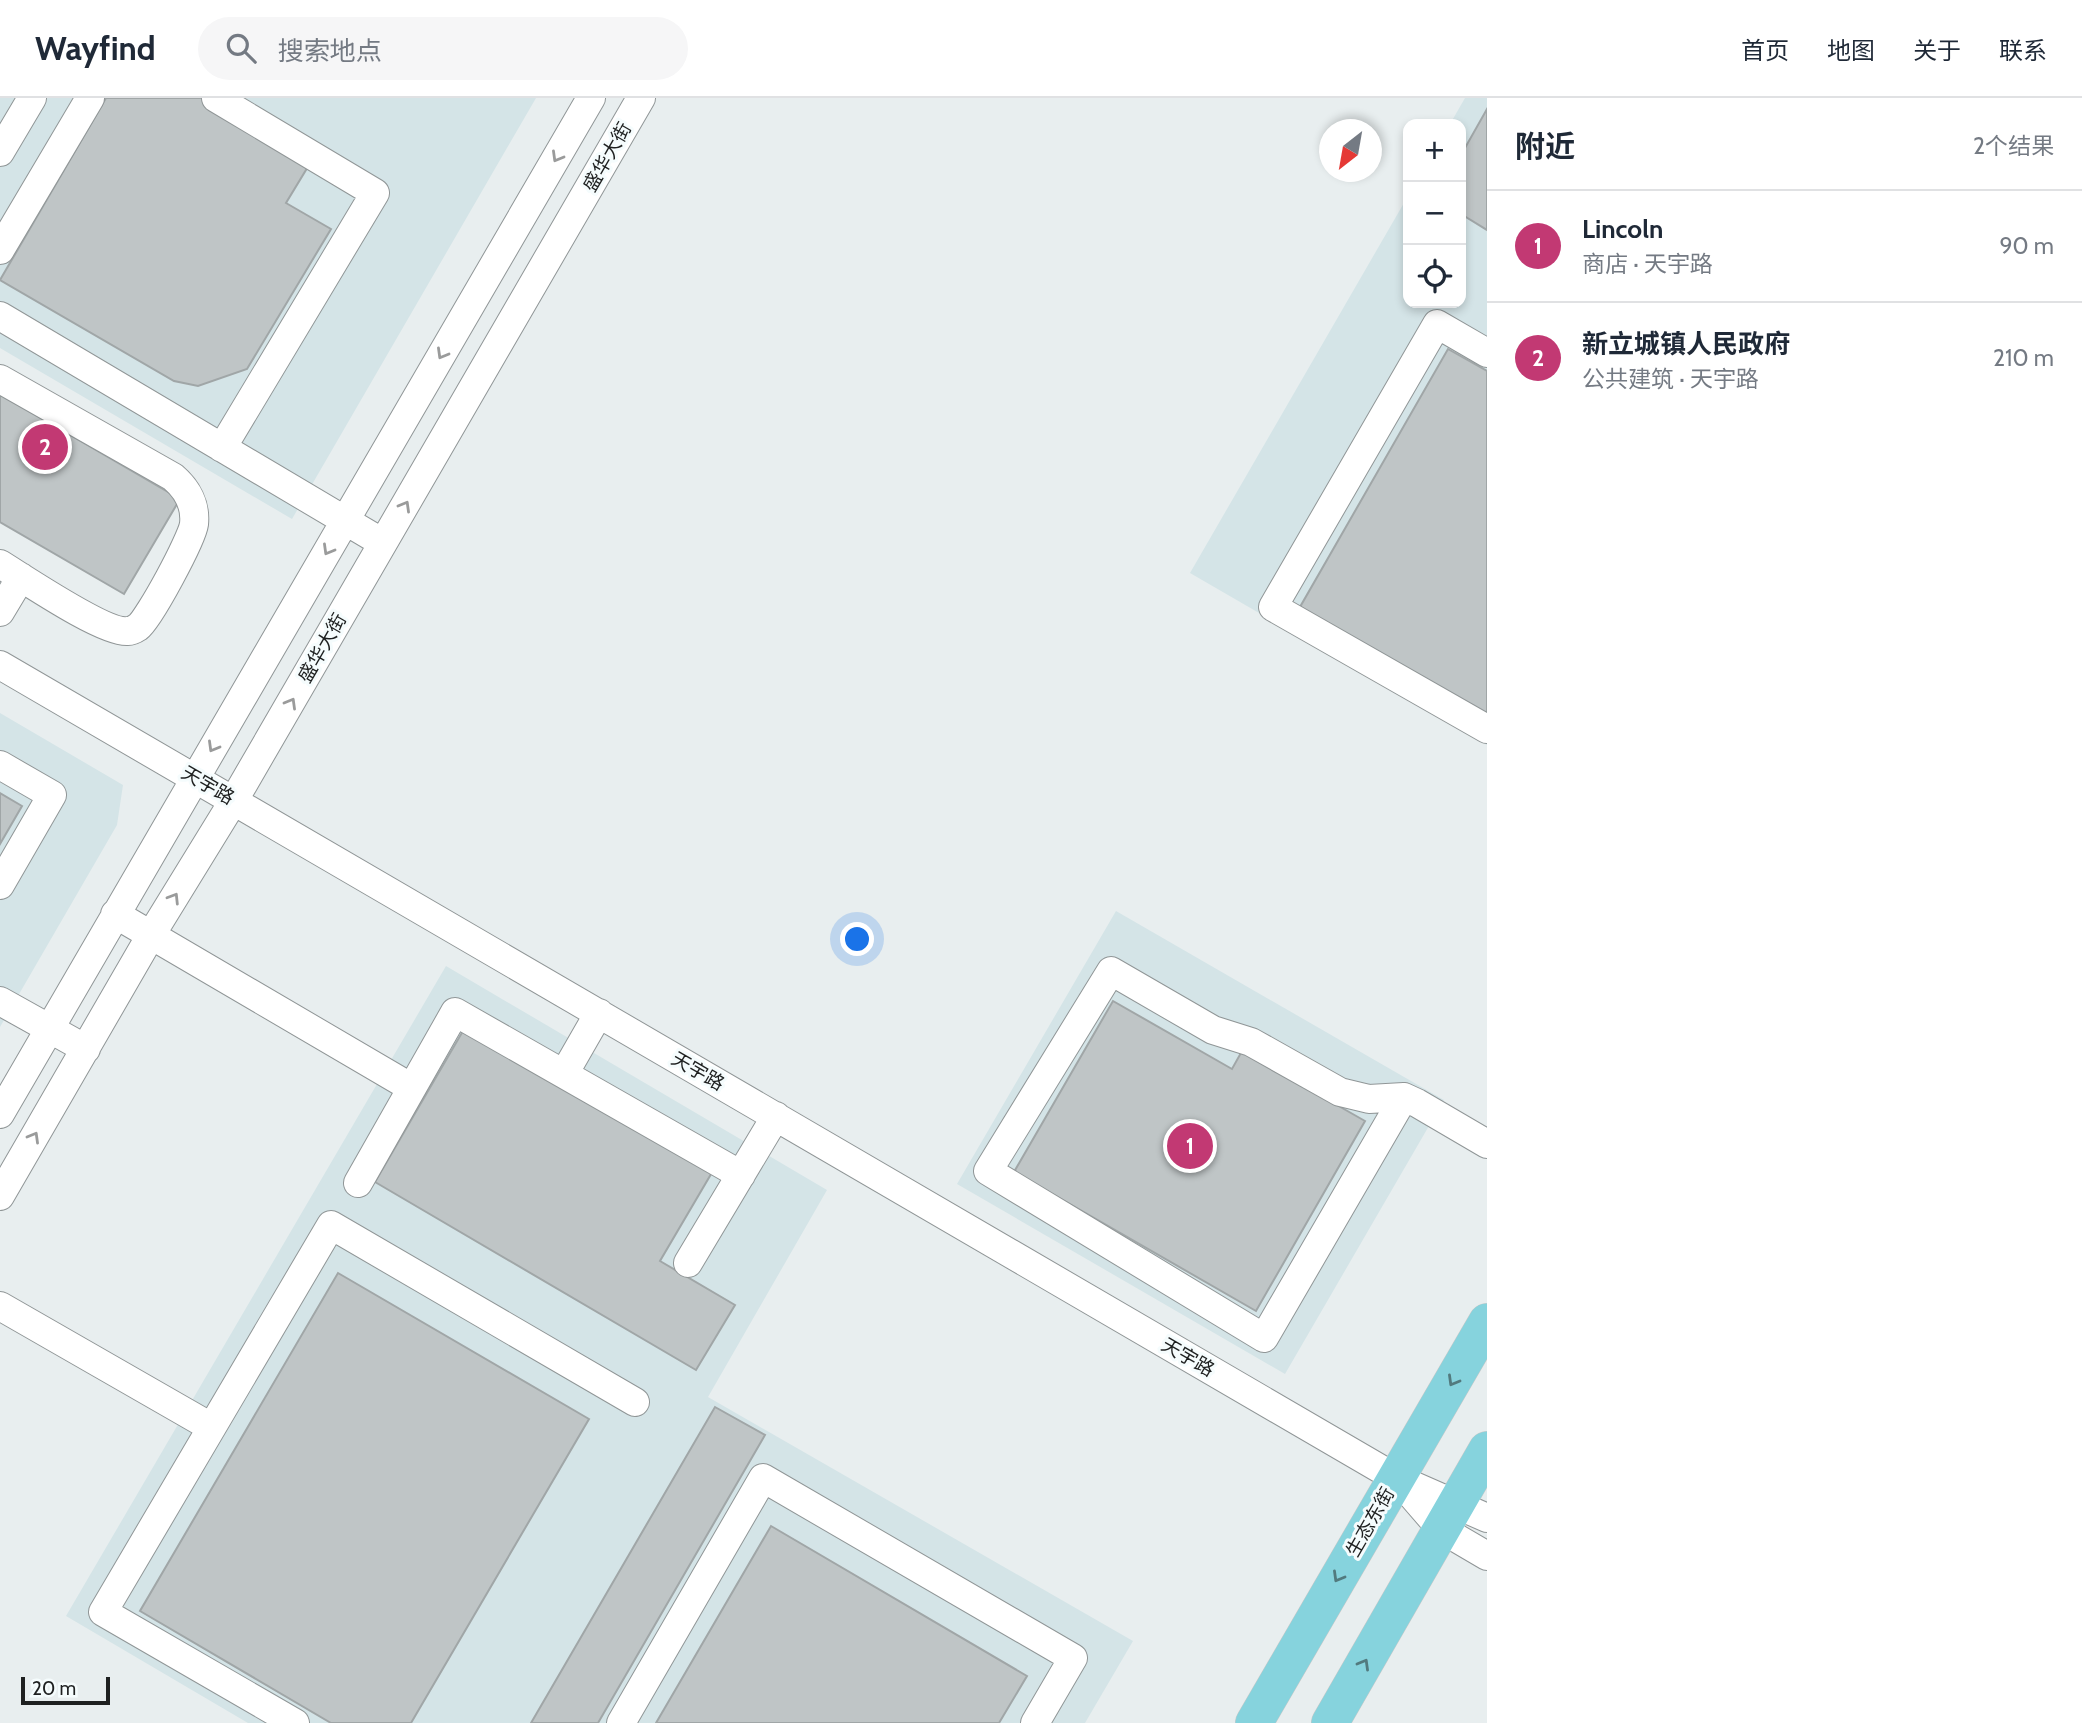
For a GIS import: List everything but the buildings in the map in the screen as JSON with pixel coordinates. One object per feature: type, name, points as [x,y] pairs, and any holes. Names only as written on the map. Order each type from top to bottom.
[{"type":"main road","name":"生态东街","points":[[1254,1723],[1487,1322]]},
{"type":"main road","points":[[1330,1723],[1461,1517],[1487,1450]]},
{"type":"street","points":[[0,152],[32,98]]},
{"type":"street","points":[[0,250],[90,98]]},
{"type":"street","points":[[216,98],[375,193],[222,448]]},
{"type":"street","points":[[0,1114],[591,98]]},
{"type":"street","name":"盛华大街","points":[[0,1196],[151,935],[234,800],[641,98]]},
{"type":"street","points":[[0,316],[383,543]]},
{"type":"street","points":[[1487,353],[1437,324],[1273,607],[1487,729]]},
{"type":"street","points":[[0,379],[173,477],[183,486],[194,514],[190,540],[139,627],[127,631],[100,624],[10,570],[0,612]]},
{"type":"street","name":"天宇路","points":[[0,665],[1396,1478],[1461,1517],[1487,1556]]},
{"type":"street","points":[[0,765],[52,794],[0,885]]},
{"type":"street","points":[[115,914],[412,1088]]},
{"type":"street","points":[[1404,1097],[1264,1338],[988,1171],[1111,971],[1213,1030],[1251,1042],[1340,1092],[1369,1099],[1404,1097],[1487,1144]]},
{"type":"street","points":[[0,1001],[86,1049]]},
{"type":"street","points":[[358,1183],[456,1012],[741,1175]]},
{"type":"street","points":[[564,1074],[599,1013]]},
{"type":"street","points":[[688,1263],[776,1116]]},
{"type":"street","points":[[295,1723],[103,1612],[331,1225],[635,1402]]},
{"type":"street","points":[[0,1306],[211,1427]]},
{"type":"street","points":[[621,1723],[763,1478],[1073,1658],[1035,1723]]},
{"type":"shaded area","points":[[0,98],[536,98],[292,519],[0,348]]},
{"type":"shaded area","points":[[1465,98],[1487,98],[1487,745],[1190,573],[1403,205],[1403,308],[1466,308],[1466,119],[1453,119]]},
{"type":"shaded area","points":[[0,713],[123,785],[117,825],[0,1027]]},
{"type":"shaded area","points":[[1116,911],[1444,1100],[1285,1374],[957,1184]]},
{"type":"shaded area","points":[[446,966],[827,1190],[708,1397],[1133,1641],[1085,1723],[248,1723],[66,1616]]},
{"type":"place","name":"新立城镇人民政府","points":[[45,447]]},
{"type":"place","name":"Lincoln","points":[[1190,1146]]}]
